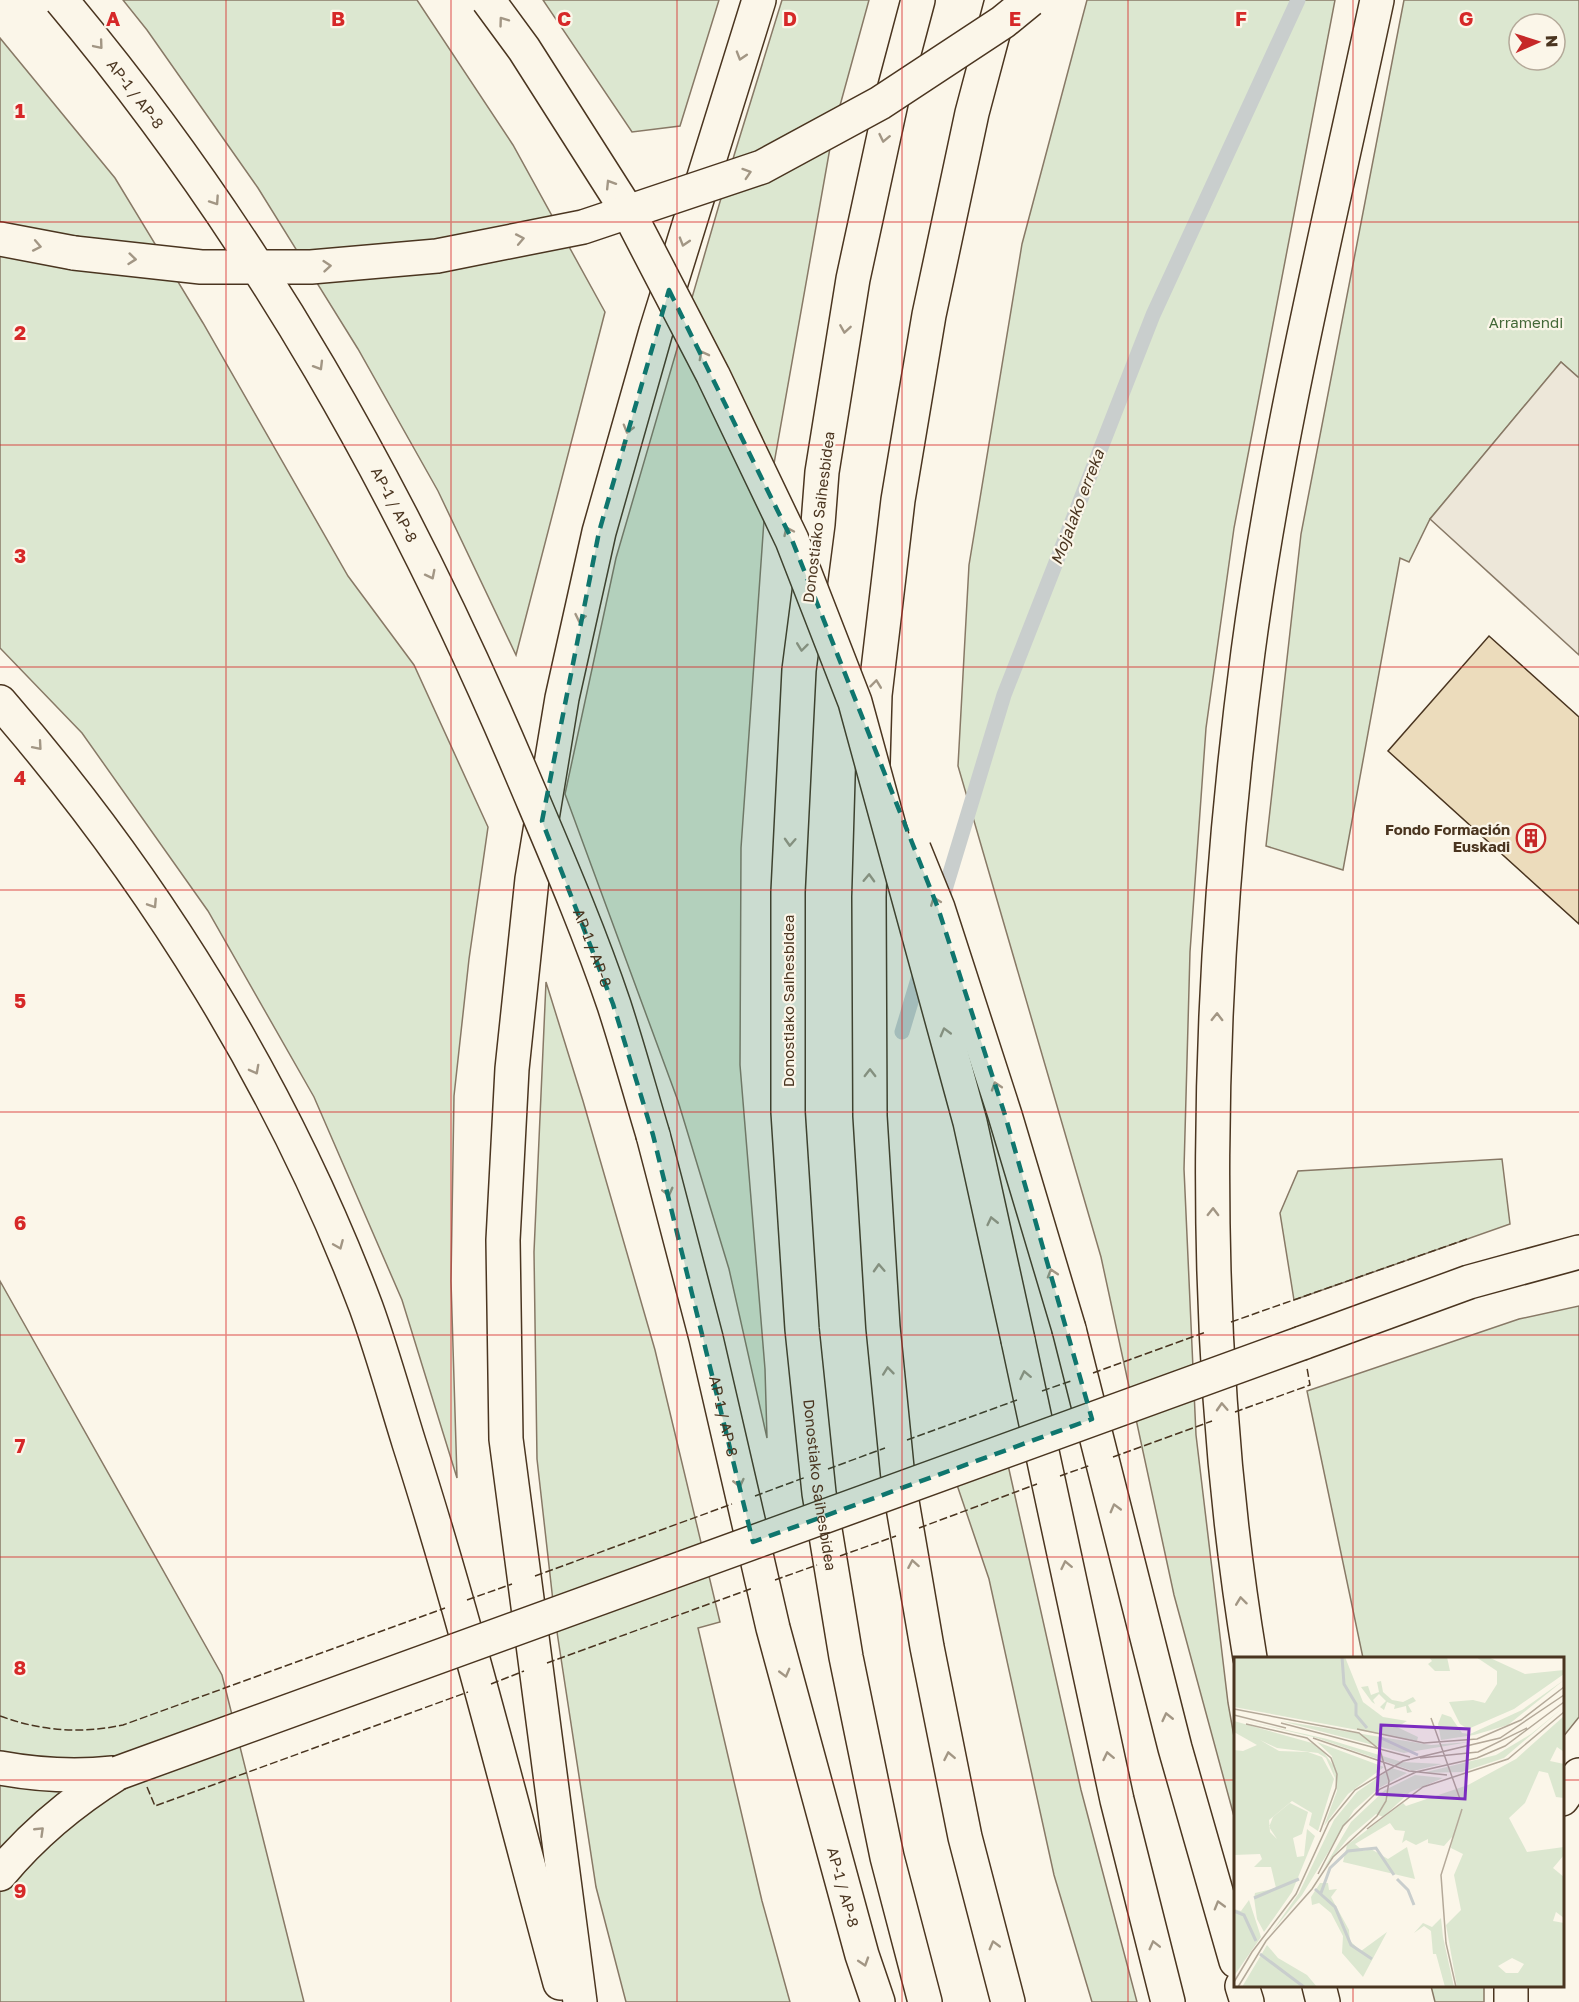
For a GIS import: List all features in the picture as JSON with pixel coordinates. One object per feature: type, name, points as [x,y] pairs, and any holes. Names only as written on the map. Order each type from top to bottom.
[{"type":"main road","name":"AP-1 / AP-8","points":[[61,0],[114,63],[198,176],[275,291],[358,432],[446,606],[560,865],[613,1004],[653,1135],[706,1338],[773,1628],[862,1955],[878,2002]]},
{"type":"main road","points":[[489,0],[524,49],[631,217],[702,354],[792,540],[938,908],[1005,1115],[1069,1329],[1174,1748],[1234,1954]]},
{"type":"main road","points":[[580,2002],[506,1439],[503,1240],[512,1069],[532,879],[562,698],[598,532],[656,332],[759,0]]},
{"type":"main road","name":"Donostiako Saihesbidea","points":[[918,0],[893,94],[853,279],[822,472],[818,524],[799,670],[788,892],[788,1112],[802,1329],[819,1493],[846,1657],[887,1857],[925,2002]]},
{"type":"main road","points":[[1002,0],[972,113],[929,315],[898,500],[875,695],[869,897],[870,1116],[883,1327],[898,1478],[927,1647],[965,1837],[1008,2002]]},
{"type":"main road","points":[[0,239],[74,253],[201,267],[311,267],[437,255],[583,227],[762,167],[880,103],[1003,22],[1030,0]]},
{"type":"main road","points":[[1250,1657],[1241,1604],[1224,1447],[1213,1220],[1218,992],[1227,845],[1248,650],[1284,439],[1377,0]]},
{"type":"main road","points":[[0,702],[45,753],[143,888],[230,1022],[304,1162],[366,1307],[435,1523],[565,2002]]},
{"type":"main road","points":[[855,702],[970,1122],[1117,1800],[1168,2002]]},
{"type":"main road","points":[[0,1874],[44,1827],[79,1797],[118,1773],[1469,1282],[1579,1252]]},
{"type":"main road","points":[[0,1768],[33,1774],[76,1776],[118,1773]]},
{"type":"main road","points":[[1564,1798],[1579,1775]]},
{"type":"main road","points":[[1242,1987],[1247,2002]]},
{"type":"main road","points":[[1319,1987],[1323,2002]]},
{"type":"highlighted area","points":[[669,290],[792,540],[938,908],[1005,1115],[1092,1419],[753,1542],[653,1135],[613,1004],[542,821],[599,532]]},
{"type":"green space","points":[[123,0],[417,0],[513,145],[605,312],[516,655],[438,491],[358,349],[258,188],[147,30]]},
{"type":"green space","points":[[543,0],[719,0],[680,126],[632,132]]},
{"type":"green space","points":[[782,0],[869,0],[833,131],[764,520],[741,848],[740,1065],[765,1369],[767,1438],[729,1269],[678,1101],[565,794],[616,558],[724,188]]},
{"type":"green space","points":[[1087,0],[1335,0],[1234,528],[1206,728],[1190,952],[1184,1169],[1196,1435],[1234,1736],[1234,1816],[1174,1595],[1101,1257],[958,766],[969,565],[1022,244]]},
{"type":"green space","name":"Arramendi","points":[[1404,0],[1579,0],[1579,378],[1561,362],[1430,519],[1409,562],[1400,558],[1343,870],[1266,846],[1301,534]]},
{"type":"green space","points":[[0,38],[115,178],[203,323],[348,576],[414,665],[488,827],[469,959],[454,1096],[451,1281],[457,1478],[402,1300],[314,1097],[208,911],[82,733],[0,648]]},
{"type":"green space","points":[[546,982],[655,1350],[720,1622],[698,1628],[762,1901],[790,2002],[626,2002],[596,1887],[555,1619],[537,1459],[534,1252]]},
{"type":"green space","points":[[1502,1159],[1510,1224],[1294,1300],[1280,1213],[1298,1171]]},
{"type":"green space","points":[[0,1281],[222,1675],[304,2002],[0,2002]]},
{"type":"green space","points":[[1579,1306],[1579,1717],[1564,1736],[1564,1657],[1363,1657],[1307,1391],[1519,1319]]},
{"type":"green space","points":[[1008,1465],[1081,1790],[1137,2002],[1092,2002],[1054,1875],[989,1579],[955,1479]]},
{"type":"green space","points":[[1431,1987],[1484,1987],[1484,2002],[1435,2002]]},
{"type":"shaded area","points":[[1561,362],[1579,378],[1579,655],[1430,519]]},
{"type":"building","name":"Fondo Formación Euskadi","points":[[1489,636],[1579,717],[1579,924],[1388,751]]},
{"type":"waterway","name":"Mojalako erreka","points":[[941,903],[1004,695],[1153,315],[1298,0]]},
{"type":"waterway","name":"Mojalako erreka","points":[[902,1032],[921,969]]},
{"type":"fence","points":[[1231,1322],[1467,1239]]},
{"type":"fence","points":[[1093,1373],[1206,1332]]},
{"type":"fence","points":[[1235,1412],[1310,1385],[1307,1368]]},
{"type":"fence","points":[[1042,1391],[1071,1381]]},
{"type":"fence","points":[[907,1440],[1017,1400]]},
{"type":"fence","points":[[1113,1457],[1212,1421]]},
{"type":"fence","points":[[828,1469],[885,1448]]},
{"type":"fence","points":[[1060,1476],[1091,1465]]},
{"type":"fence","points":[[755,1496],[806,1477]]},
{"type":"fence","points":[[919,1528],[1037,1484]]},
{"type":"fence","points":[[535,1576],[732,1504]]},
{"type":"fence","points":[[840,1556],[896,1536]]},
{"type":"fence","points":[[775,1580],[817,1565]]},
{"type":"fence","points":[[467,1600],[512,1584]]},
{"type":"fence","points":[[547,1663],[753,1588]]},
{"type":"fence","points":[[0,1716],[30,1725],[61,1730],[91,1730],[123,1725],[445,1608]]},
{"type":"fence","points":[[491,1684],[524,1671]]},
{"type":"fence","points":[[147,1787],[155,1806],[468,1692]]},
{"type":"place","name":"Fondo Formación Euskadi","points":[[1531,838]]}]
